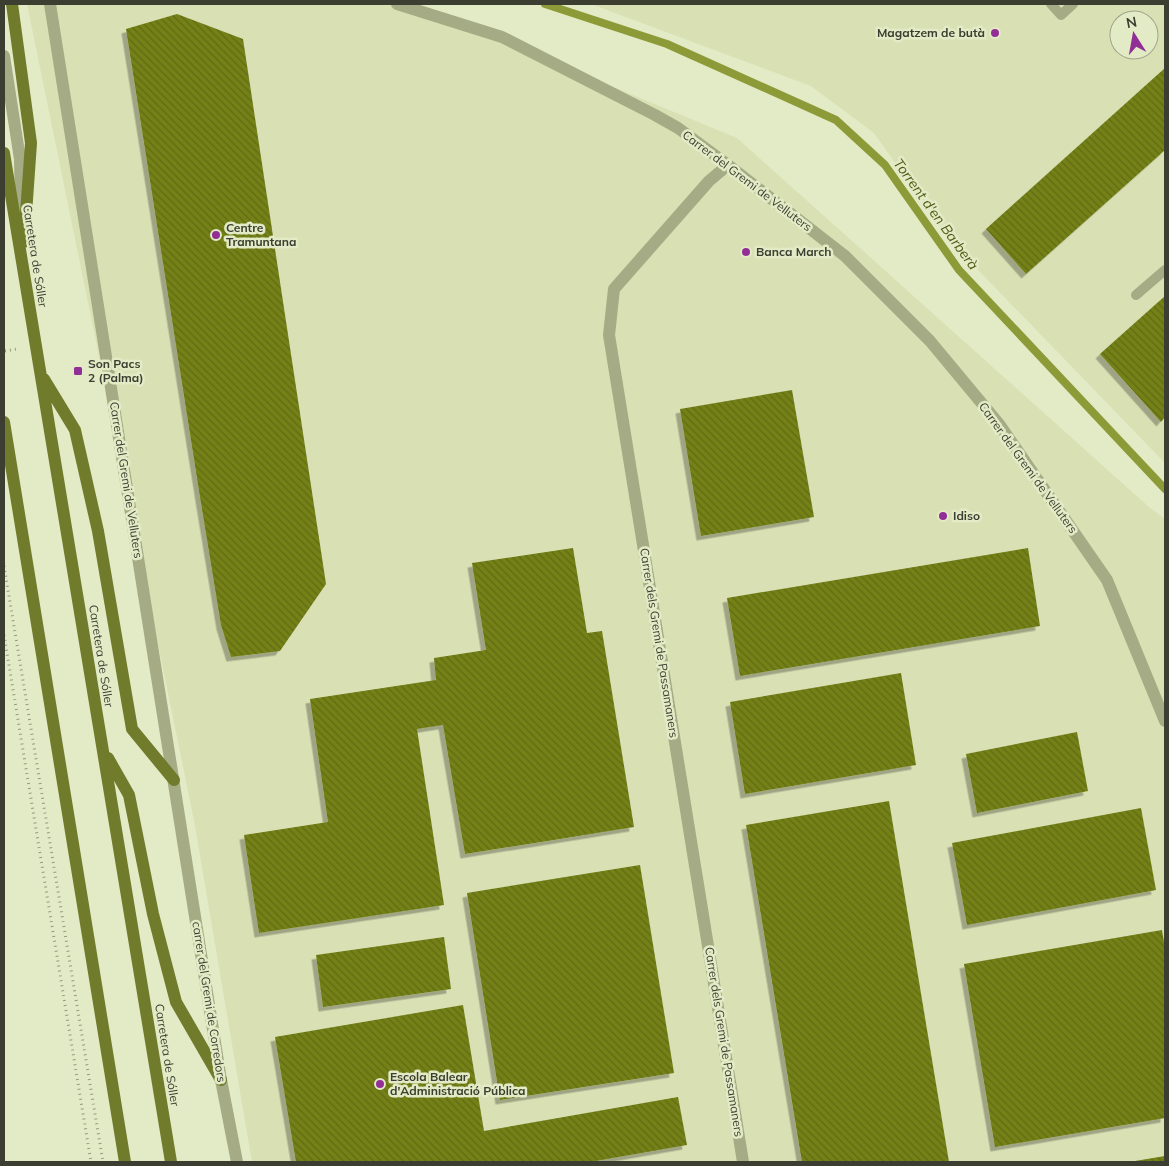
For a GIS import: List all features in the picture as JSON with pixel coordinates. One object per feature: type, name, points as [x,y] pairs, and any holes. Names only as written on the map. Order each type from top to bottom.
[{"type":"main road","points":[[12,4],[31,143],[22,262]]},
{"type":"main road","name":"Carretera de Sóller","points":[[4,154],[171,1162]]},
{"type":"main road","points":[[41,374],[75,430],[98,531],[132,729],[174,780]]},
{"type":"main road","points":[[4,422],[125,1162]]},
{"type":"main road","points":[[103,750],[129,795],[153,914],[176,1002],[221,1080]]},
{"type":"street","name":"Carrer del Gremi de Velluters","points":[[50,4],[174,780]]},
{"type":"street","name":"Carrer del Gremi de Velluters","points":[[397,4],[502,37],[655,115],[678,128],[728,165],[845,256],[930,341],[999,424],[1107,580],[1165,721]]},
{"type":"street","points":[[4,56],[20,159],[22,262]]},
{"type":"street","name":"Carrer dels Gremi de Passamaners","points":[[728,165],[709,182],[614,290],[609,335],[743,1162]]},
{"type":"street","name":"carrer del Gremi de Corredors","points":[[174,780],[221,1080],[237,1162]]},
{"type":"lane","points":[[1051,4],[1061,15],[1073,4]]},
{"type":"lane","points":[[1136,295],[1165,270]]},
{"type":"path","points":[[5,350],[18,349]]},
{"type":"path","points":[[4,566],[103,1162]]},
{"type":"path","points":[[4,635],[90,1162]]},
{"type":"shaded area","points":[[27,4],[411,4],[737,138],[1149,507],[1165,519],[1165,1162],[252,1162],[194,820]]},
{"type":"shaded area","points":[[591,4],[1165,4],[1165,463],[952,243],[874,133],[811,86]]},
{"type":"building","name":"Centre Tramuntana","points":[[177,14],[243,39],[326,584],[280,651],[231,657],[221,625],[200,497],[126,29]]},
{"type":"building","points":[[1165,68],[1165,150],[1026,274],[986,229]]},
{"type":"building","points":[[1165,296],[1165,417],[1161,422],[1100,354]]},
{"type":"building","points":[[792,390],[814,517],[701,536],[680,409]]},
{"type":"building","points":[[573,548],[587,633],[602,631],[634,827],[465,854],[443,725],[417,729],[444,905],[259,933],[244,835],[328,822],[310,699],[436,680],[434,658],[486,650],[472,563]]},
{"type":"building","points":[[1028,548],[1040,626],[740,676],[727,598]]},
{"type":"building","points":[[901,673],[916,765],[745,794],[730,702]]},
{"type":"building","points":[[1077,732],[1088,791],[977,813],[966,754]]},
{"type":"building","points":[[889,801],[949,1162],[802,1162],[746,825]]},
{"type":"building","points":[[1141,808],[1156,890],[967,925],[952,843]]},
{"type":"building","points":[[640,865],[674,1073],[500,1100],[467,893]]},
{"type":"building","points":[[1162,930],[1165,948],[1165,1118],[995,1147],[964,964]]},
{"type":"building","points":[[444,937],[451,989],[323,1007],[316,955]]},
{"type":"building","name":"Escola Balear d'Administració Pública","points":[[463,1005],[484,1131],[678,1097],[687,1145],[590,1162],[296,1162],[275,1037]]},
{"type":"building","points":[[1165,1156],[1165,1162],[1135,1162],[1135,1161]]},
{"type":"waterway","name":"Torrent d'en Barberà","points":[[545,4],[667,44],[836,120],[885,165],[959,270],[1165,489]]},
{"type":"place","name":"Magatzem de butà","points":[[995,33]]},
{"type":"place","name":"Centre Tramuntana","points":[[216,235]]},
{"type":"place","name":"Banca March","points":[[746,252]]},
{"type":"place","name":"Son Pacs 2 (Palma)","points":[[78,371]]},
{"type":"place","name":"Idiso","points":[[943,516]]},
{"type":"place","name":"Escola Balear d'Administració Pública","points":[[380,1084]]}]
